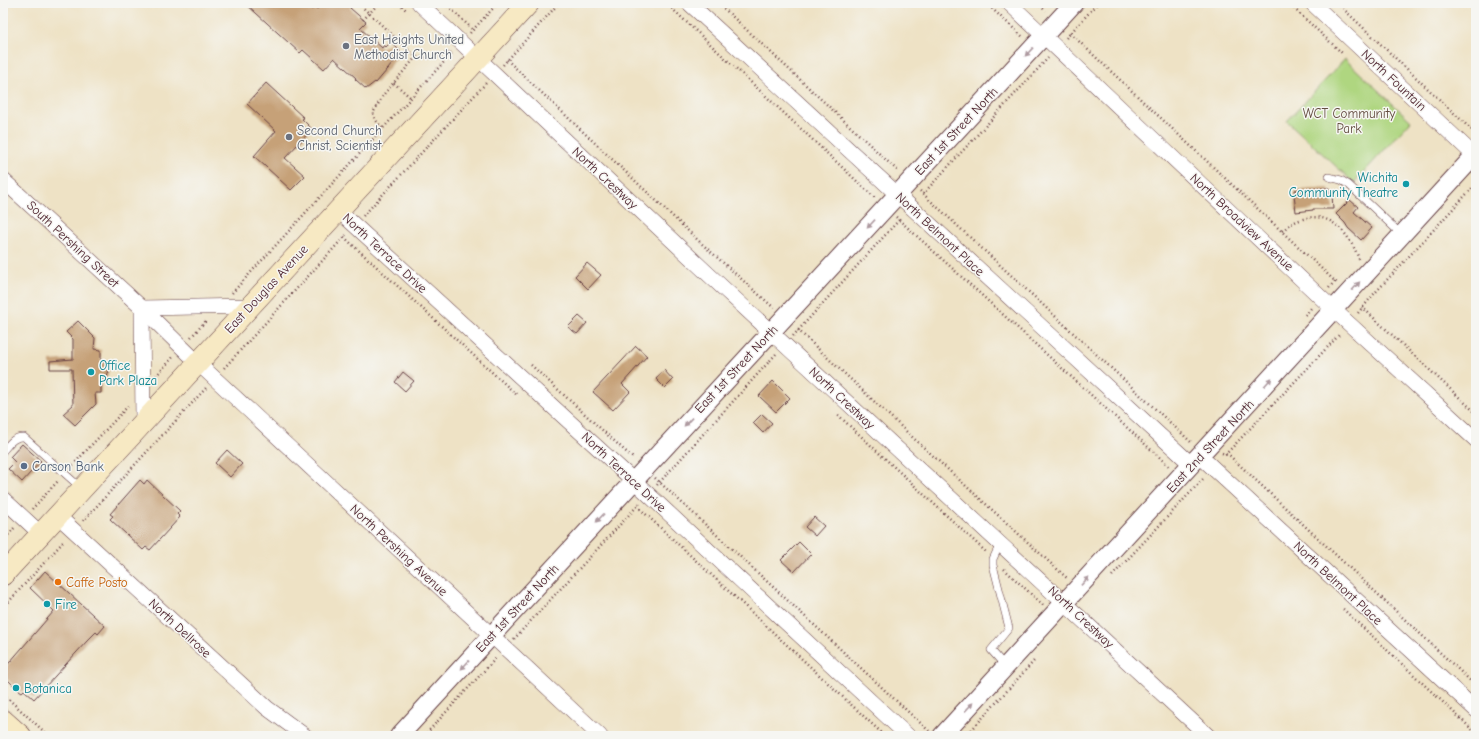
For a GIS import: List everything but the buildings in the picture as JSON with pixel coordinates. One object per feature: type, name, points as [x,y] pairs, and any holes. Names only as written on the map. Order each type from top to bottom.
[{"type":"main road","name":"East Douglas Avenue","points":[[3,575],[529,3]]},
{"type":"main road","points":[[3,720],[21,736]]},
{"type":"street","name":"North Crestway","points":[[419,3],[457,47],[478,58],[770,332],[1000,543],[1059,609],[1208,736]]},
{"type":"street","name":"North Belmont Place","points":[[689,3],[892,201],[911,207],[1197,460],[1476,710]]},
{"type":"street","name":"North Broadview Avenue","points":[[1009,3],[1334,310],[1476,440]]},
{"type":"street","name":"East 1st Street North","points":[[399,736],[892,201],[916,188],[1064,28],[1074,3]]},
{"type":"street","name":"North Fountain","points":[[1312,3],[1476,155]]},
{"type":"street","name":"East 2nd Street North","points":[[942,736],[1476,155]]},
{"type":"street","name":"South Pershing Street","points":[[3,180],[142,308],[198,363]]},
{"type":"street","name":"North Terrace Drive","points":[[338,210],[639,475],[648,495],[908,736]]},
{"type":"street","points":[[143,422],[142,308],[251,306]]},
{"type":"street","name":"North Pershing Avenue","points":[[198,363],[600,736]]},
{"type":"street","points":[[3,499],[41,534]]},
{"type":"street","name":"North Dellrose","points":[[58,516],[267,708],[305,736]]},
{"type":"lane","points":[[1330,177],[1341,180],[1349,186],[1402,235]]},
{"type":"lane","points":[[3,451],[15,438],[19,436],[24,437],[82,489]]},
{"type":"lane","points":[[1000,543],[993,559],[993,565],[1009,628],[991,650],[1006,667]]},
{"type":"path","points":[[311,10],[317,3]]},
{"type":"path","points":[[358,3],[416,57],[431,58],[457,47]]},
{"type":"path","points":[[363,20],[379,3]]},
{"type":"path","points":[[444,3],[473,30]]},
{"type":"path","points":[[3,541],[143,391],[181,347],[220,307],[382,128],[498,3]]},
{"type":"path","points":[[3,608],[559,3]]},
{"type":"path","points":[[666,3],[892,201],[899,220],[1169,466],[1197,460],[1230,456],[1476,686]]},
{"type":"path","points":[[718,3],[1191,442],[1197,460],[1197,472],[1210,483]]},
{"type":"path","points":[[1037,3],[1476,413]]},
{"type":"path","points":[[424,736],[638,506],[911,207],[916,188],[1064,28],[1098,3]]},
{"type":"path","points":[[1337,3],[1476,134]]},
{"type":"path","points":[[382,128],[375,119],[373,113],[384,94],[416,57]]},
{"type":"path","points":[[507,60],[701,243],[798,330],[1078,589]]},
{"type":"path","points":[[394,83],[410,98]]},
{"type":"path","points":[[1282,231],[1295,221],[1307,218],[1321,217],[1334,222],[1354,245],[1361,265]]},
{"type":"path","points":[[344,237],[518,396]]},
{"type":"path","points":[[531,365],[639,475],[659,482],[935,736]]},
{"type":"path","points":[[838,415],[993,559],[1059,609]]},
{"type":"path","points":[[634,503],[885,736]]},
{"type":"path","points":[[1340,606],[1476,733]]},
{"type":"path","points":[[3,694],[49,736]]},
{"type":"green space","name":"WCT Community Park","points":[[1345,59],[1411,121],[1354,183],[1287,121]]},
{"type":"place","name":"East Heights United Methodist Church","points":[[346,46]]},
{"type":"place","name":"Second Church Christ, Scientist","points":[[289,137]]},
{"type":"place","name":"Wichita Community Theatre","points":[[1406,184]]},
{"type":"place","name":"Office Park Plaza","points":[[91,372]]},
{"type":"place","name":"Carson Bank","points":[[24,466]]},
{"type":"place","name":"Caffe Posto","points":[[58,582]]},
{"type":"place","name":"Fire","points":[[47,604]]},
{"type":"place","name":"Botanica","points":[[16,688]]}]
